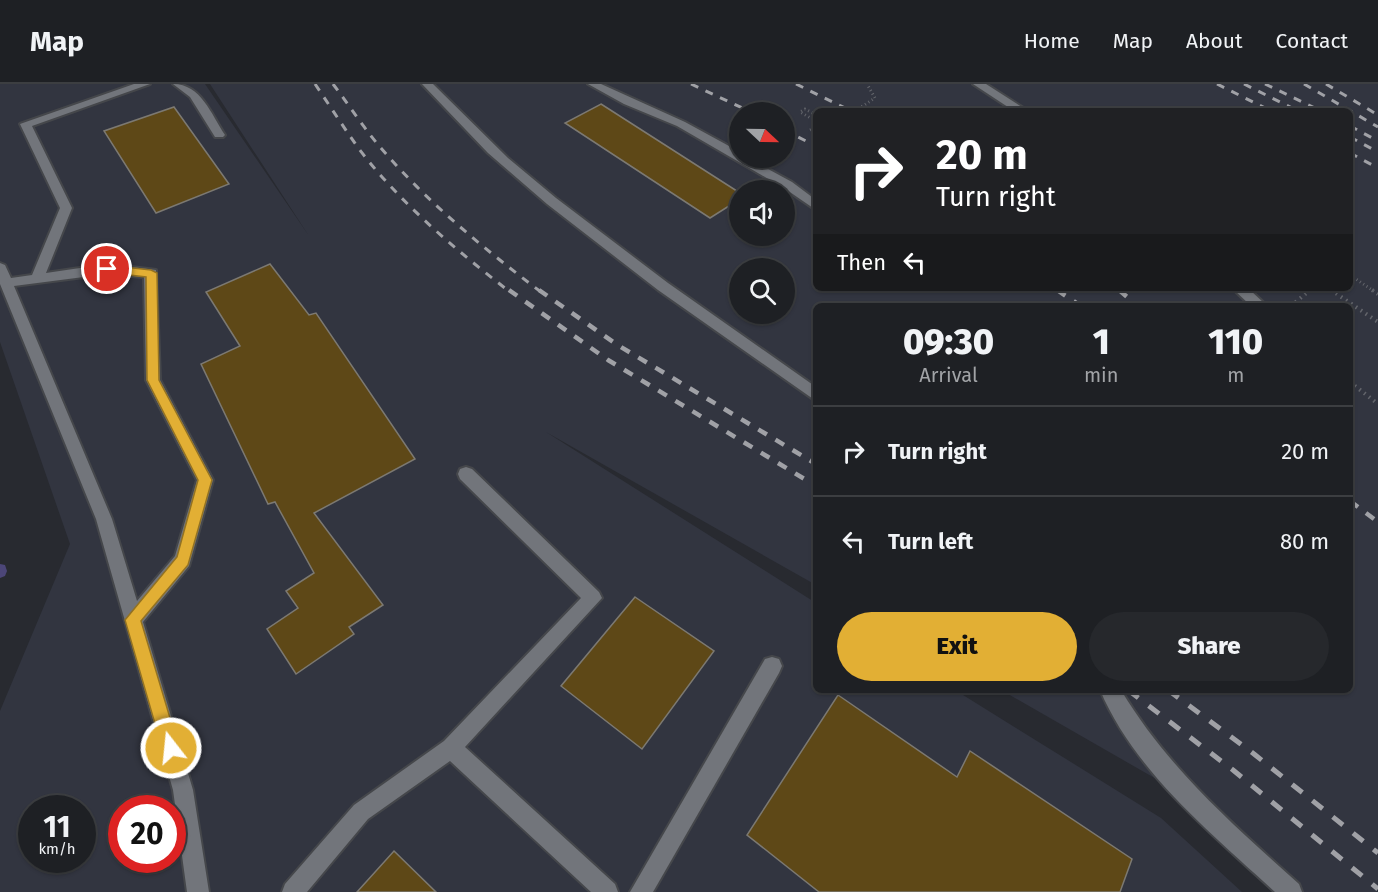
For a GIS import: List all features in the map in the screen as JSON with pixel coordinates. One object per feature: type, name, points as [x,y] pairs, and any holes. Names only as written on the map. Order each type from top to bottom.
[{"type":"lane","points":[[38,277],[66,208],[26,124],[145,84]]},
{"type":"lane","points":[[178,84],[194,95],[219,135]]},
{"type":"lane","points":[[427,84],[513,169],[578,222],[656,282],[813,393]]},
{"type":"lane","points":[[593,84],[628,102],[681,124],[729,151]]},
{"type":"lane","points":[[978,84],[1017,108]]},
{"type":"lane","points":[[759,168],[788,185],[813,204]]},
{"type":"lane","points":[[133,620],[183,560],[205,480],[153,380],[151,273],[107,269],[38,277],[3,276],[104,519],[133,620],[183,790],[198,892]]},
{"type":"lane","points":[[1242,291],[1256,303]]},
{"type":"lane","points":[[293,892],[361,812],[451,748],[593,598],[466,474]]},
{"type":"lane","points":[[641,892],[772,666]]},
{"type":"lane","points":[[1112,693],[1146,750],[1202,810],[1291,892]]},
{"type":"lane","points":[[451,748],[607,892]]},
{"type":"path","points":[[860,108],[875,98],[867,84]]},
{"type":"path","points":[[813,113],[805,109],[800,112],[813,119]]},
{"type":"path","points":[[1353,277],[1378,294]]},
{"type":"path","points":[[1295,303],[1309,291]]},
{"type":"path","points":[[1332,291],[1350,303]]},
{"type":"path","points":[[1353,305],[1378,322]]},
{"type":"path","points":[[1353,384],[1378,404]]},
{"type":"shaded area","points":[[0,84],[205,84],[309,236],[210,84],[1378,84],[1378,892],[1284,892],[1172,788],[1006,693],[1353,693],[1353,303],[813,303],[813,583],[546,432],[813,601],[813,693],[960,693],[1161,818],[1242,892],[0,892],[0,711],[70,544],[0,342]]},
{"type":"building","points":[[601,104],[729,186],[729,206],[710,218],[565,123]]},
{"type":"building","points":[[174,107],[229,184],[156,213],[104,131]]},
{"type":"building","points":[[270,264],[309,315],[316,313],[415,459],[314,513],[383,605],[349,627],[354,634],[296,674],[267,629],[298,608],[286,591],[314,573],[275,502],[268,504],[201,364],[240,346],[206,292]]},
{"type":"building","points":[[635,597],[714,651],[642,749],[561,686]]},
{"type":"building","points":[[838,695],[957,777],[970,751],[1132,859],[1120,892],[819,892],[747,835]]},
{"type":"building","points":[[394,851],[436,892],[357,892]]},
{"type":"railway","points":[[315,84],[359,149],[393,189],[450,243],[510,292]]},
{"type":"railway","points":[[333,84],[374,139],[417,187],[498,259],[541,292]]},
{"type":"railway","points":[[691,84],[730,102]]},
{"type":"railway","points":[[796,84],[845,108]]},
{"type":"railway","points":[[1217,84],[1265,108]]},
{"type":"railway","points":[[1244,84],[1292,108]]},
{"type":"railway","points":[[1265,84],[1315,108]]},
{"type":"railway","points":[[1304,84],[1345,108]]},
{"type":"railway","points":[[1326,84],[1378,115]]},
{"type":"railway","points":[[1353,112],[1378,127]]},
{"type":"railway","points":[[1353,128],[1378,141]]},
{"type":"railway","points":[[795,136],[813,144]]},
{"type":"railway","points":[[1353,139],[1378,152]]},
{"type":"railway","points":[[1353,155],[1378,168]]},
{"type":"railway","points":[[509,290],[608,360],[813,484]]},
{"type":"railway","points":[[539,290],[616,344],[813,462]]},
{"type":"railway","points":[[1058,291],[1076,303]]},
{"type":"railway","points":[[1120,291],[1134,303]]},
{"type":"railway","points":[[1353,503],[1378,522]]},
{"type":"railway","points":[[1132,693],[1233,770],[1378,889]]},
{"type":"railway","points":[[1172,693],[1254,754],[1378,853]]},
{"type":"route","points":[[107,269],[151,273],[153,380],[205,480],[183,560],[133,620],[171,748]]}]
